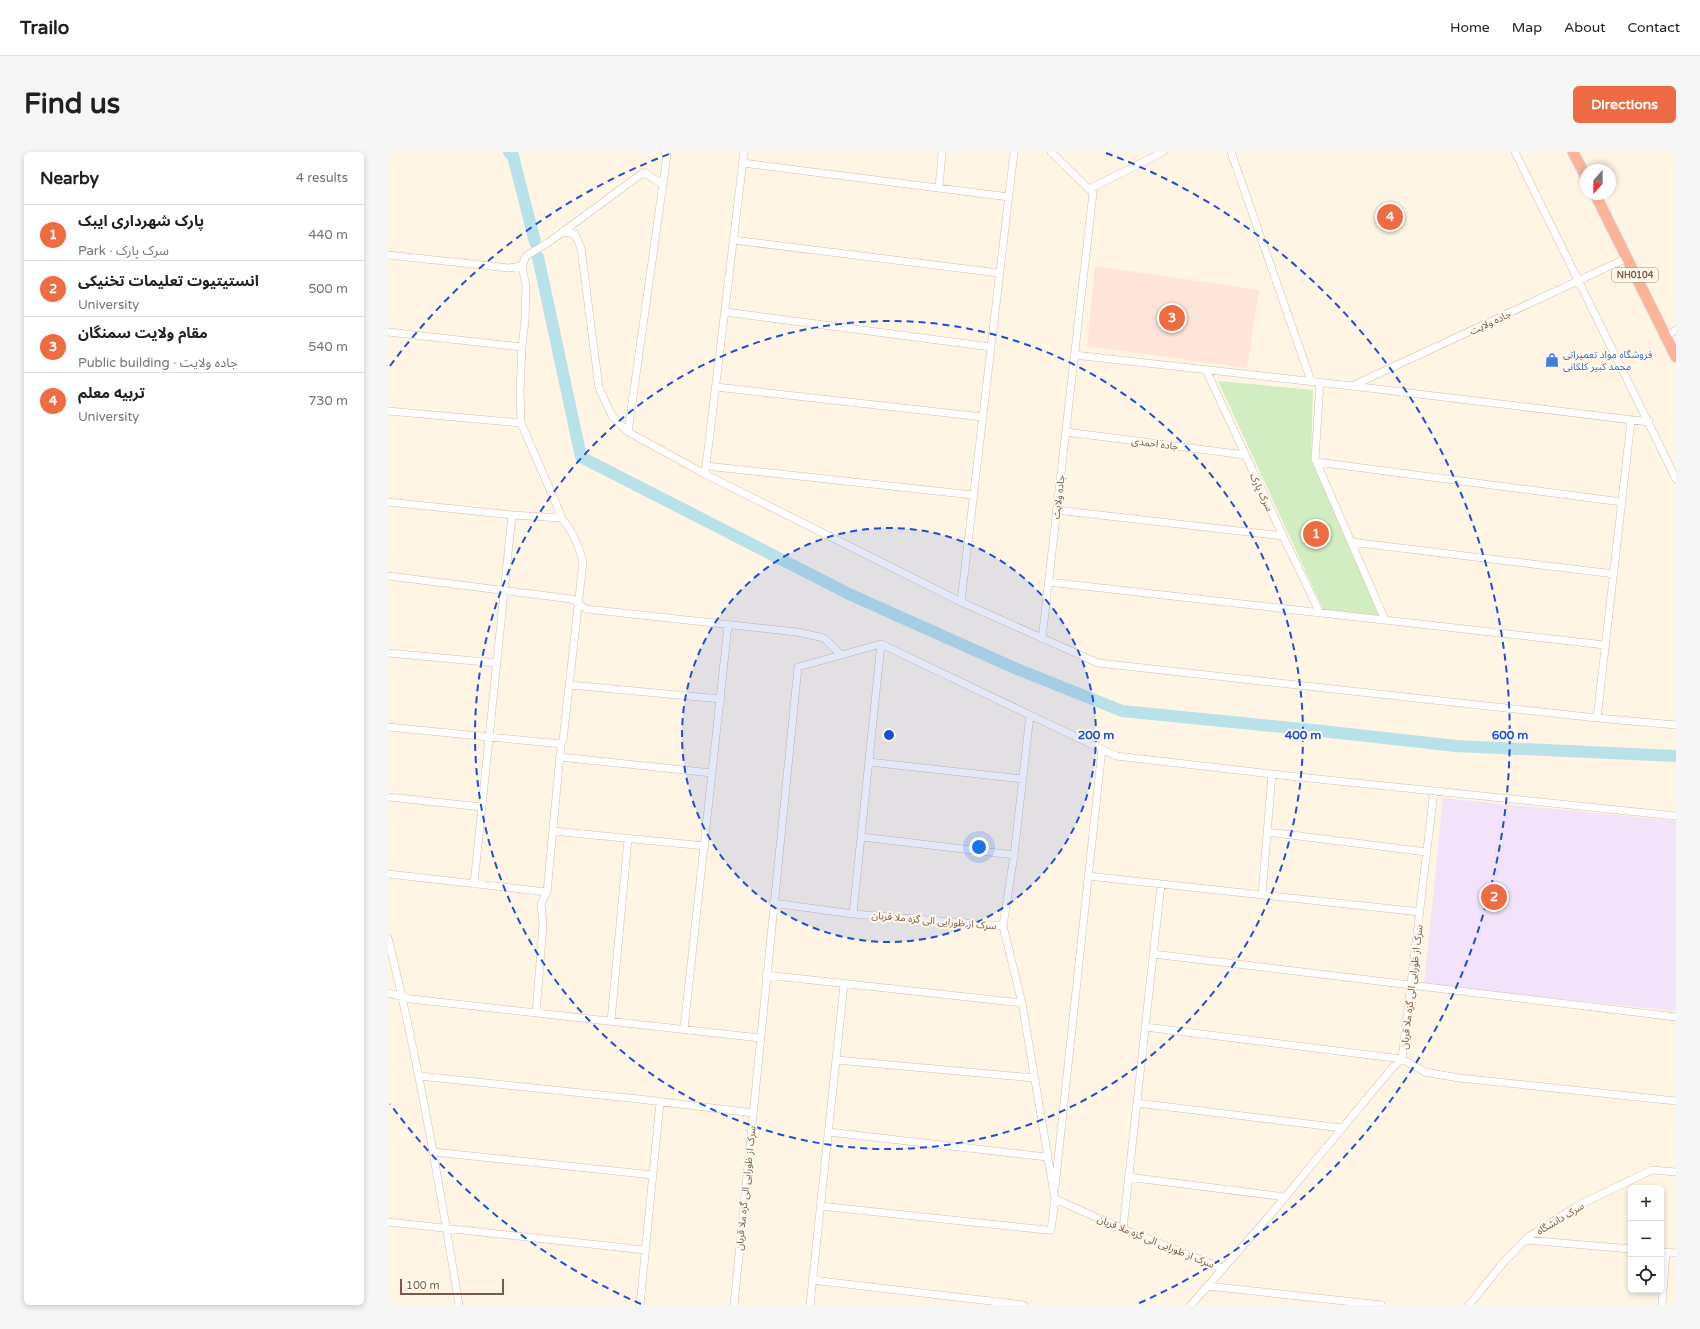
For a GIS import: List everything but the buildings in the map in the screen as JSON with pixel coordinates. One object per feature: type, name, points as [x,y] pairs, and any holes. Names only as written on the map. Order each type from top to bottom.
[{"type":"highway","points":[[1573,152],[1580,165]]},
{"type":"highway","name":"NH0104","points":[[1598,200],[1676,357]]},
{"type":"street","points":[[706,470],[744,152]]},
{"type":"street","points":[[939,188],[942,152]]},
{"type":"street","points":[[961,602],[1014,152]]},
{"type":"street","points":[[1051,152],[1089,189],[1162,152]]},
{"type":"street","points":[[1231,152],[1311,381]]},
{"type":"street","points":[[1515,152],[1676,479]]},
{"type":"street","points":[[628,432],[667,153]]},
{"type":"street","points":[[742,163],[1009,197]]},
{"type":"street","points":[[536,1013],[542,925],[540,903],[547,892],[561,744],[564,740],[583,562],[579,549],[566,523],[561,518],[521,423],[520,391],[526,292],[522,266],[526,256],[563,232],[644,172],[663,185]]},
{"type":"street","name":"جاده ولایت","points":[[1042,639],[1093,193],[1089,189]]},
{"type":"street","points":[[563,232],[574,234],[581,248],[599,388],[612,416],[628,432],[706,470],[961,602],[1042,639],[1098,663],[1597,718],[1676,725]]},
{"type":"street","points":[[733,240],[1000,273]]},
{"type":"street","points":[[388,255],[509,268],[522,266]]},
{"type":"street","name":"جاده ولایت","points":[[1352,386],[1627,258]]},
{"type":"street","points":[[725,312],[991,347]]},
{"type":"street","points":[[1666,336],[1676,330]]},
{"type":"street","points":[[388,332],[522,348]]},
{"type":"street","points":[[1074,355],[1320,382],[1649,422]]},
{"type":"street","name":"سرک پارک","points":[[1206,370],[1282,536],[1320,613]]},
{"type":"street","points":[[1320,382],[1315,458],[1385,620]]},
{"type":"street","points":[[716,387],[983,417]]},
{"type":"street","points":[[388,410],[521,423]]},
{"type":"street","points":[[1597,718],[1632,420]]},
{"type":"street","name":"جاده احمدی","points":[[1066,432],[1245,454]]},
{"type":"street","points":[[1317,462],[1622,502]]},
{"type":"street","points":[[706,470],[973,495]]},
{"type":"street","points":[[388,502],[512,515],[561,518]]},
{"type":"street","points":[[1056,510],[1282,536]]},
{"type":"street","points":[[474,884],[512,515]]},
{"type":"street","points":[[1351,542],[1614,574]]},
{"type":"street","points":[[388,576],[572,598],[586,609],[728,626],[797,632],[824,638],[841,655]]},
{"type":"street","points":[[1048,582],[1606,645]]},
{"type":"street","points":[[684,1029],[728,626]]},
{"type":"street","points":[[853,914],[881,644],[1116,756],[1272,774],[1676,816]]},
{"type":"street","name":"سرک از ظورایی الی گزه ملا قربان","points":[[734,1305],[773,903],[798,667],[881,644]]},
{"type":"street","points":[[388,653],[496,663]]},
{"type":"street","points":[[570,685],[721,699]]},
{"type":"street","points":[[1003,926],[1014,855],[1030,715]]},
{"type":"street","points":[[388,727],[561,744]]},
{"type":"street","points":[[820,1206],[1051,1230],[1102,749]]},
{"type":"street","points":[[560,757],[712,773]]},
{"type":"street","points":[[869,762],[1023,779]]},
{"type":"street","points":[[1262,895],[1266,832],[1272,774]]},
{"type":"street","name":"سرک از ظورایی الی گزه ملا قربان","points":[[773,903],[853,914],[1003,926],[1022,1003],[1047,1157],[1055,1196],[1122,1229],[1222,1268],[1285,1197],[1393,1067],[1402,1059],[1434,791]]},
{"type":"street","points":[[388,797],[482,807]]},
{"type":"street","points":[[553,831],[705,846]]},
{"type":"street","points":[[1266,832],[1427,852]]},
{"type":"street","points":[[862,837],[1014,855]]},
{"type":"street","points":[[611,1021],[628,838]]},
{"type":"street","points":[[388,874],[547,892]]},
{"type":"street","points":[[1088,876],[1420,912]]},
{"type":"street","points":[[1122,1229],[1161,884]]},
{"type":"street","points":[[388,938],[419,1076],[447,1229],[459,1305]]},
{"type":"street","points":[[1153,954],[1676,1017]]},
{"type":"street","points":[[766,975],[1022,1003]]},
{"type":"street","points":[[810,1305],[844,984]]},
{"type":"street","points":[[388,993],[411,999],[760,1038]]},
{"type":"street","points":[[1145,1027],[1402,1059],[1425,1072],[1459,1078],[1676,1101]]},
{"type":"street","points":[[836,1060],[1034,1078]]},
{"type":"street","points":[[419,1076],[753,1113]]},
{"type":"street","points":[[640,1305],[660,1102]]},
{"type":"street","points":[[1137,1103],[1342,1128]]},
{"type":"street","points":[[828,1132],[1047,1157]]},
{"type":"street","points":[[433,1152],[653,1175]]},
{"type":"street","name":"سرک دانشگاه","points":[[1469,1305],[1503,1263],[1526,1240],[1579,1205],[1652,1170],[1676,1172]]},
{"type":"street","points":[[1128,1177],[1285,1197]]},
{"type":"street","points":[[388,1222],[645,1250]]},
{"type":"street","points":[[1526,1240],[1628,1249]]},
{"type":"street","points":[[1664,1252],[1676,1253]]},
{"type":"street","points":[[1662,1305],[1663,1257]]},
{"type":"street","points":[[1191,1305],[1222,1268]]},
{"type":"street","points":[[812,1280],[1024,1305]]},
{"type":"street","points":[[1207,1286],[1381,1305]]},
{"type":"shaded area","points":[[1095,266],[1259,290],[1247,368],[1087,346]]},
{"type":"shaded area","points":[[1443,798],[1676,821],[1676,1011],[1424,985]]},
{"type":"green space","points":[[1218,381],[1313,390],[1311,458],[1379,616],[1324,611]]},
{"type":"waterway","points":[[509,152],[513,156],[535,242]]},
{"type":"waterway","points":[[538,257],[581,457],[849,594],[1017,669],[1122,711],[1456,746],[1676,756]]},
{"type":"place","name":"تربیه معلم","points":[[1390,217]]},
{"type":"place","name":"مقام ولایت سمنگان","points":[[1172,318]]},
{"type":"place","name":"فروشگاه مواد تعمیراتی محمد کبیر کلکانی","points":[[1552,360]]},
{"type":"place","name":"پارک شهرداری ایبک","points":[[1316,534]]},
{"type":"place","name":"انستیتیوت تعلیمات تخنیکی","points":[[1494,897]]}]
